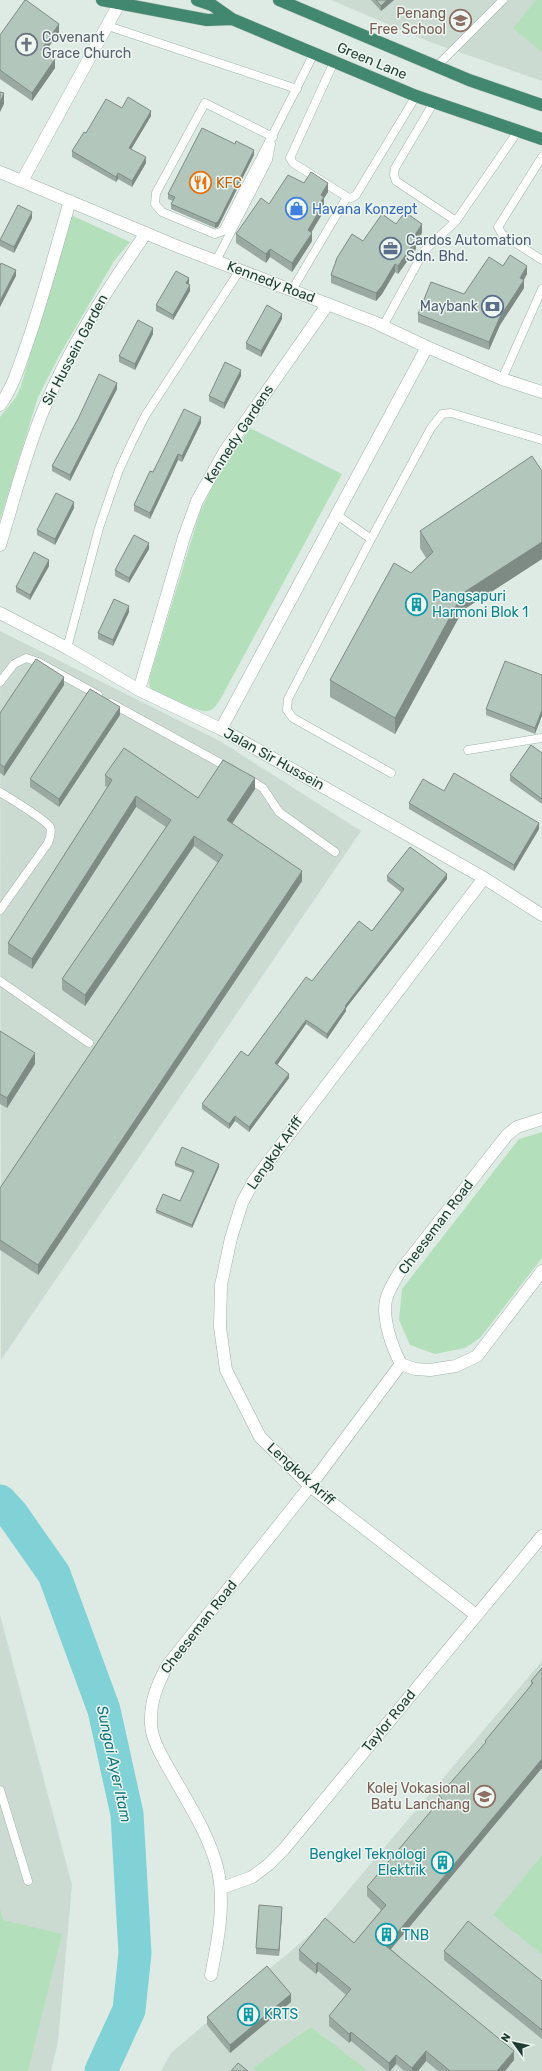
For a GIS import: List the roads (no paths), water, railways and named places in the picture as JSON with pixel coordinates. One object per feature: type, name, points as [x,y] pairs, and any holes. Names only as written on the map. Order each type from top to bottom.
[{"type":"highway","points":[[102,0],[207,20],[232,19]]},
{"type":"highway","name":"Green Lane","points":[[197,0],[212,5],[232,19],[416,96],[542,139]]},
{"type":"highway","name":"Green Lane","points":[[279,0],[469,80],[542,105]]},
{"type":"street","points":[[22,181],[119,4]]},
{"type":"street","name":"Kennedy Road","points":[[0,172],[146,233],[383,326],[427,347],[502,379],[542,392]]},
{"type":"street","points":[[0,405],[8,394],[28,340],[70,201]]},
{"type":"street","name":"Sir Hussein Garden","points":[[0,545],[42,412],[70,353],[105,292],[146,233]]},
{"type":"street","name":"Kennedy Gardens","points":[[139,690],[184,537],[197,500],[225,451],[328,304]]},
{"type":"street","points":[[221,729],[427,347]]},
{"type":"street","name":"Jalan Sir Hussein","points":[[0,613],[67,648],[139,690],[221,729],[484,878],[542,915]]},
{"type":"street","name":"Lengkok Ariff","points":[[476,1615],[310,1486],[260,1436],[226,1370],[220,1327],[221,1285],[231,1238],[242,1203],[262,1169],[484,878]]},
{"type":"street","name":"Cheeseman Road","points":[[211,1975],[216,1947],[222,1888],[217,1866],[208,1842],[156,1744],[151,1725],[152,1703],[157,1684],[166,1666],[310,1486],[401,1364],[396,1355],[386,1319],[386,1301],[390,1287],[401,1270],[496,1147],[517,1128],[542,1119]]},
{"type":"street","points":[[401,1364],[415,1369],[430,1370],[456,1366],[477,1356],[542,1271]]},
{"type":"street","name":"Taylor Road","points":[[222,1888],[252,1878],[284,1849],[542,1536]]},
{"type":"lane","points":[[437,66],[503,0]]},
{"type":"lane","points":[[108,26],[297,89]]},
{"type":"lane","points":[[273,137],[205,103],[156,193],[155,204],[162,212],[215,234],[223,231],[261,156],[273,137],[314,53]]},
{"type":"lane","points":[[334,62],[290,158],[293,163],[347,198],[351,198],[356,195],[416,96]]},
{"type":"lane","points":[[434,102],[395,168],[394,175],[396,181],[456,221]]},
{"type":"lane","points":[[383,326],[424,251],[456,221],[518,131]]},
{"type":"lane","points":[[216,261],[268,160],[273,137]]},
{"type":"lane","points":[[542,157],[498,227],[502,234],[542,260]]},
{"type":"lane","points":[[292,290],[347,198]]},
{"type":"lane","points":[[67,648],[99,528],[119,470],[145,416],[240,270]]},
{"type":"lane","points":[[502,379],[542,289]]},
{"type":"lane","points":[[391,773],[293,718],[289,714],[286,704],[371,539],[431,428],[442,414],[456,414],[542,440]]},
{"type":"lane","points":[[337,514],[371,539]]},
{"type":"lane","points":[[0,682],[14,664],[26,658],[38,662],[257,783],[266,792],[273,805],[279,812],[335,852]]},
{"type":"lane","points":[[468,750],[542,738]]},
{"type":"lane","points":[[0,792],[43,821],[50,828],[51,833],[48,842],[0,910]]},
{"type":"lane","points":[[0,981],[89,1043]]},
{"type":"lane","points":[[0,1790],[28,1881]]},
{"type":"waterway","name":"Sungai Ayer Itam","points":[[0,1501],[12,1514],[54,1574],[104,1710],[127,1814],[135,1953],[129,2010],[101,2071]]},
{"type":"place","name":"Penang Free School","points":[[461,21]]},
{"type":"place","name":"Covenant Grace Church","points":[[26,45]]},
{"type":"place","name":"KFC","points":[[201,183]]},
{"type":"place","name":"Havana Konzept","points":[[296,209]]},
{"type":"place","name":"Cardos Automation Sdn. Bhd.","points":[[390,248]]},
{"type":"place","name":"Maybank","points":[[493,306]]},
{"type":"place","name":"Pangsapuri Harmoni Blok 1","points":[[417,604]]},
{"type":"place","name":"Kolej Vokasional Batu Lanchang","points":[[485,1796]]},
{"type":"place","name":"Bengkel Teknologi Elektrik","points":[[442,1862]]},
{"type":"place","name":"TNB","points":[[386,1935]]},
{"type":"place","name":"KRTS","points":[[249,2014]]}]
